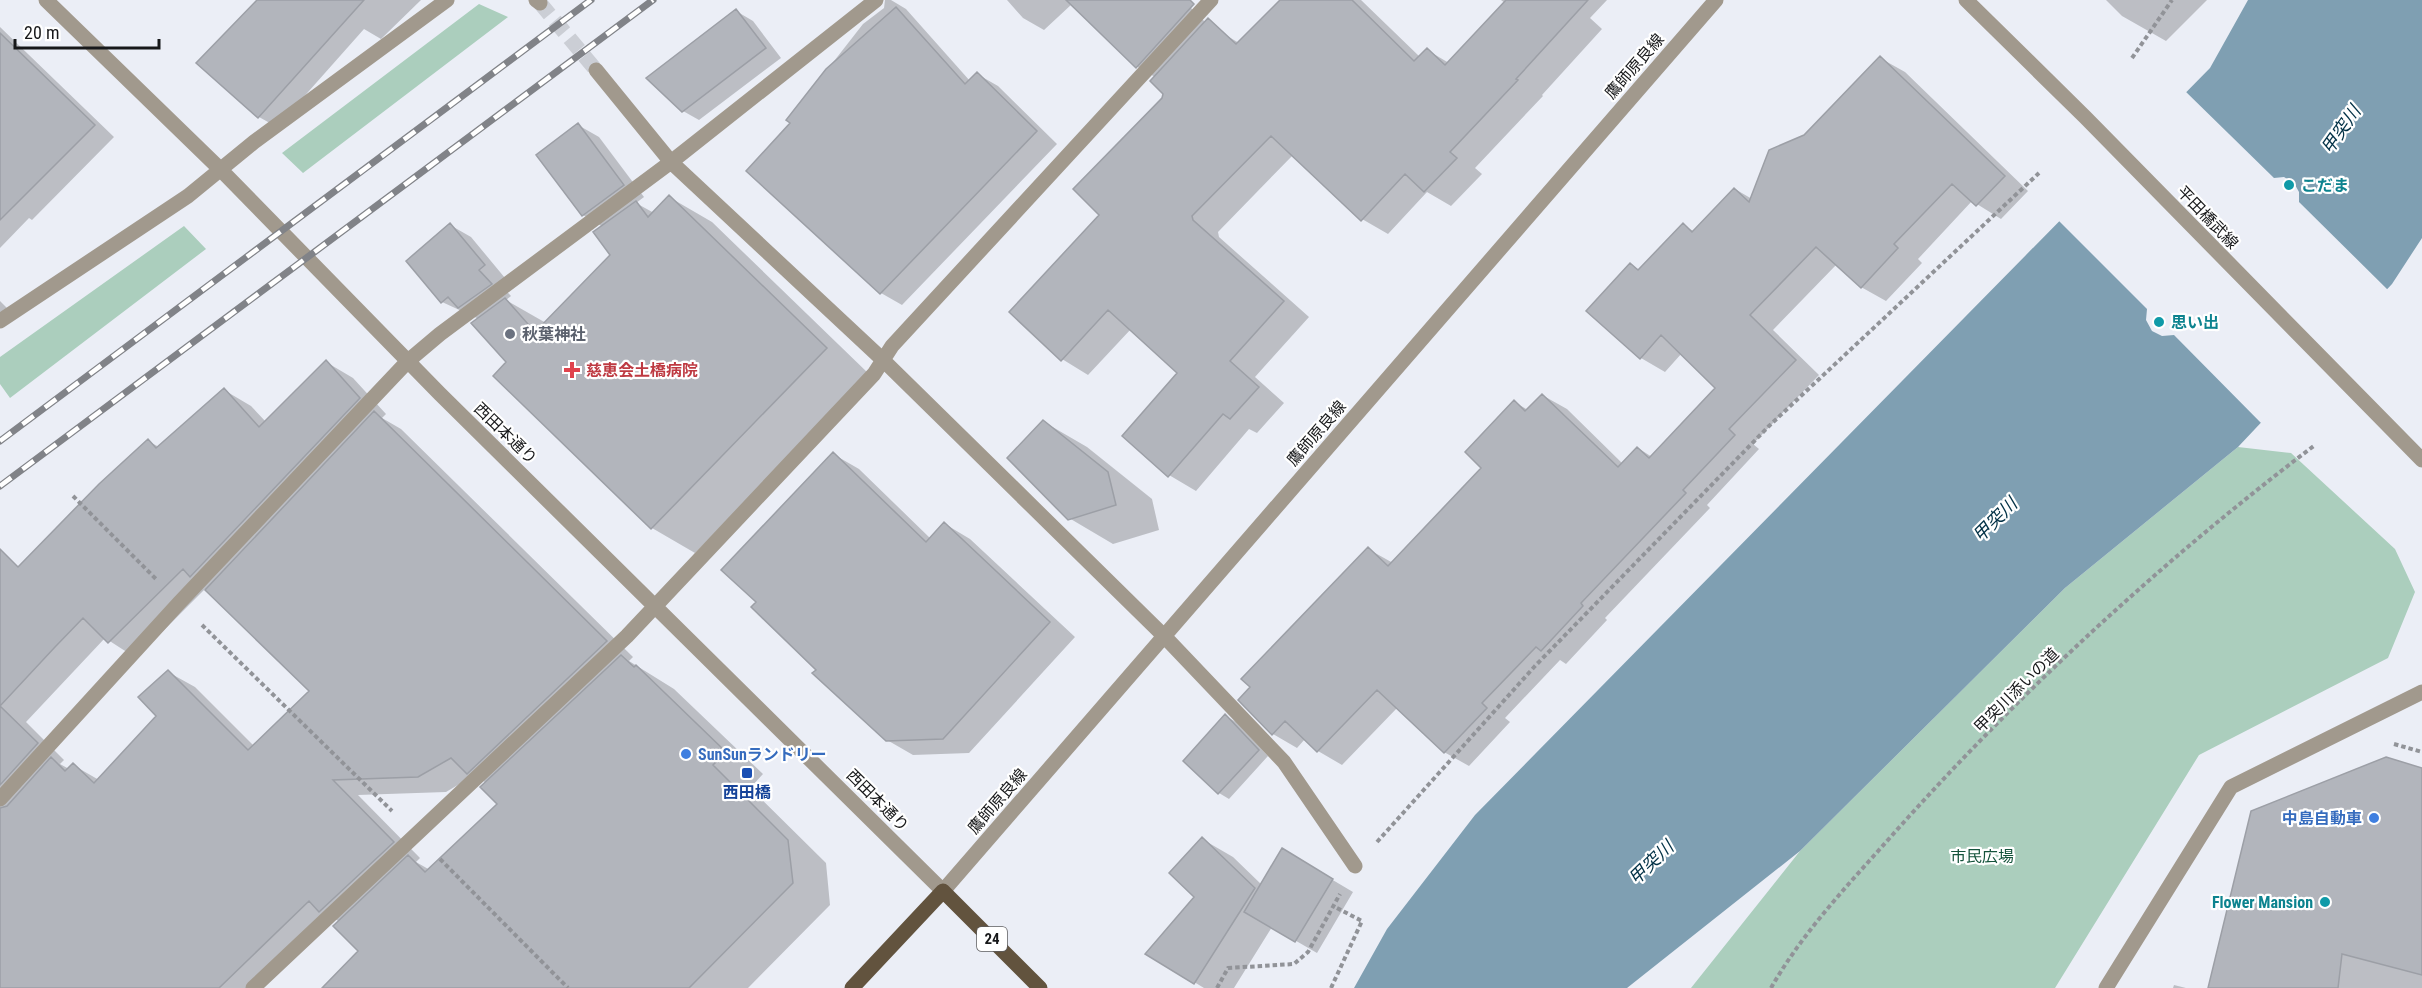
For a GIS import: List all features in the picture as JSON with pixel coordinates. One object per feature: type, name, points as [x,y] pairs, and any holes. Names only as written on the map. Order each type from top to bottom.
[{"type":"main road","points":[[852,988],[943,891]]},
{"type":"main road","name":"24","points":[[943,891],[1040,988]]},
{"type":"street","name":"西田本通り","points":[[46,0],[220,170],[408,361],[657,605],[943,891]]},
{"type":"street","points":[[0,321],[188,195],[254,142],[447,0]]},
{"type":"street","points":[[0,799],[179,603],[408,361],[440,334],[671,162],[876,0]]},
{"type":"street","points":[[253,988],[657,605],[874,374],[892,346],[1211,0]]},
{"type":"street","name":"鷹師原良線","points":[[943,891],[1716,0]]},
{"type":"street","name":"平田橋武線","points":[[1966,0],[2085,117],[2422,460]]},
{"type":"street","points":[[596,70],[671,162],[883,360],[1164,636],[1284,762],[1355,866]]},
{"type":"street","points":[[2106,988],[2231,787],[2422,692]]},
{"type":"path","points":[[2132,58],[2172,0]]},
{"type":"path","points":[[1217,988],[1228,968],[1294,964],[1308,952],[1355,866],[1535,666],[1769,426],[2039,173]]},
{"type":"path","name":"甲突川添いの道","points":[[1771,988],[1799,942],[1961,760],[2086,637],[2235,506],[2315,445]]},
{"type":"path","points":[[74,496],[179,603],[416,834],[568,988]]},
{"type":"path","points":[[2390,743],[2422,752]]},
{"type":"path","points":[[1332,988],[1362,921],[1334,906]]},
{"type":"green space","points":[[479,4],[508,17],[303,173],[282,153]]},
{"type":"green space","points":[[184,226],[206,249],[10,398],[0,384],[0,357]]},
{"type":"green space","name":"市民広場","points":[[2238,447],[2291,453],[2395,549],[2415,592],[2388,658],[2199,755],[2055,988],[1691,988],[1800,851],[2065,588]]},
{"type":"water","name":"甲突川","points":[[2248,0],[2422,0],[2422,238],[2392,284],[2238,447],[2065,588],[1800,851],[1627,988],[1354,988],[1387,929],[1475,815],[2210,68]]},
{"type":"pier","points":[[2184,90],[2274,178],[2284,177],[2294,183],[2299,192],[2299,202],[2389,291],[2263,425],[2174,335],[2162,336],[2152,331],[2146,320],[2147,309],[2057,219]]},
{"type":"building","points":[[257,0],[364,0],[258,118],[196,63]]},
{"type":"building","points":[[1066,0],[1190,0],[1194,4],[1136,68]]},
{"type":"building","points":[[1280,0],[1352,0],[1414,61],[1427,48],[1445,65],[1506,0],[1588,0],[1516,79],[1518,80],[1450,152],[1457,158],[1424,192],[1405,174],[1361,221],[1271,136],[1192,216],[1193,220],[1284,301],[1230,361],[1259,387],[1230,419],[1223,414],[1168,477],[1122,436],[1177,373],[1108,310],[1061,361],[1009,312],[1099,215],[1073,189],[1162,98],[1163,94],[1150,81],[1208,18],[1236,44]]},
{"type":"building","points":[[896,7],[965,84],[977,72],[1037,131],[880,294],[746,171],[790,123],[786,120],[826,69]]},
{"type":"building","points":[[736,9],[766,48],[682,112],[646,78]]},
{"type":"building","points":[[0,33],[95,125],[0,220]]},
{"type":"building","points":[[1880,56],[2005,176],[1976,206],[1952,184],[1894,244],[1898,248],[1861,288],[1816,247],[1750,315],[1796,360],[1729,429],[1735,435],[1683,490],[1686,493],[1581,603],[1583,606],[1541,651],[1536,647],[1482,703],[1487,708],[1444,753],[1377,690],[1317,752],[1285,721],[1272,735],[1238,700],[1250,687],[1241,679],[1368,547],[1388,566],[1481,468],[1465,452],[1514,400],[1525,411],[1542,394],[1618,467],[1637,447],[1649,458],[1715,388],[1661,335],[1640,359],[1586,311],[1630,263],[1638,270],[1683,223],[1692,232],[1734,188],[1749,202],[1769,150],[1804,135]]},
{"type":"building","points":[[578,123],[624,185],[582,216],[536,155]]},
{"type":"building","points":[[669,195],[827,348],[651,529],[493,376],[506,362],[471,323],[505,298],[535,332],[610,255],[593,232],[636,201],[648,217]]},
{"type":"building","points":[[450,223],[485,265],[479,270],[492,284],[458,308],[448,297],[441,303],[406,261]]},
{"type":"building","points":[[326,360],[360,398],[190,577],[183,569],[108,643],[83,618],[0,706],[0,549],[18,567],[99,484],[148,439],[156,448],[224,388],[259,427]]},
{"type":"building","points":[[374,411],[607,641],[467,774],[451,758],[418,777],[333,780],[394,842],[319,912],[309,901],[219,988],[0,988],[0,808],[7,806],[51,757],[65,771],[73,763],[94,783],[156,716],[138,697],[168,670],[248,750],[309,691],[205,590]]},
{"type":"building","points":[[1043,420],[1108,472],[1116,505],[1068,520],[1007,458]]},
{"type":"building","points":[[833,452],[926,542],[944,522],[1050,622],[943,739],[886,741],[812,673],[816,670],[751,607],[756,602],[721,570]]},
{"type":"building","points":[[621,655],[634,667],[636,665],[726,752],[713,765],[788,840],[793,883],[689,988],[322,988],[358,951],[333,926],[408,855],[425,872],[497,804],[480,787]]},
{"type":"building","points":[[0,706],[38,743],[0,785]]},
{"type":"building","points":[[1225,714],[1259,750],[1218,794],[1183,761]]},
{"type":"building","points":[[2386,757],[2422,768],[2422,975],[2342,954],[2338,988],[2208,988],[2251,811]]},
{"type":"building","points":[[1202,837],[1255,888],[1194,984],[1145,954],[1194,897],[1169,873]]},
{"type":"building","points":[[1282,848],[1333,879],[1295,942],[1244,912]]},
{"type":"tunnel","points":[[540,3],[596,70]]},
{"type":"railway","points":[[0,441],[591,0]]},
{"type":"railway","points":[[0,486],[653,0]]},
{"type":"place","name":"こだま","points":[[2289,185]]},
{"type":"place","name":"思い出","points":[[2159,322]]},
{"type":"place","name":"秋葉神社","points":[[510,334]]},
{"type":"place","name":"慈恵会土橋病院","points":[[572,370]]},
{"type":"place","name":"SunSunランドリー","points":[[686,754]]},
{"type":"place","name":"西田橋","points":[[747,773]]},
{"type":"place","name":"中島自動車","points":[[2374,818]]},
{"type":"place","name":"Flower Mansion","points":[[2325,902]]}]
